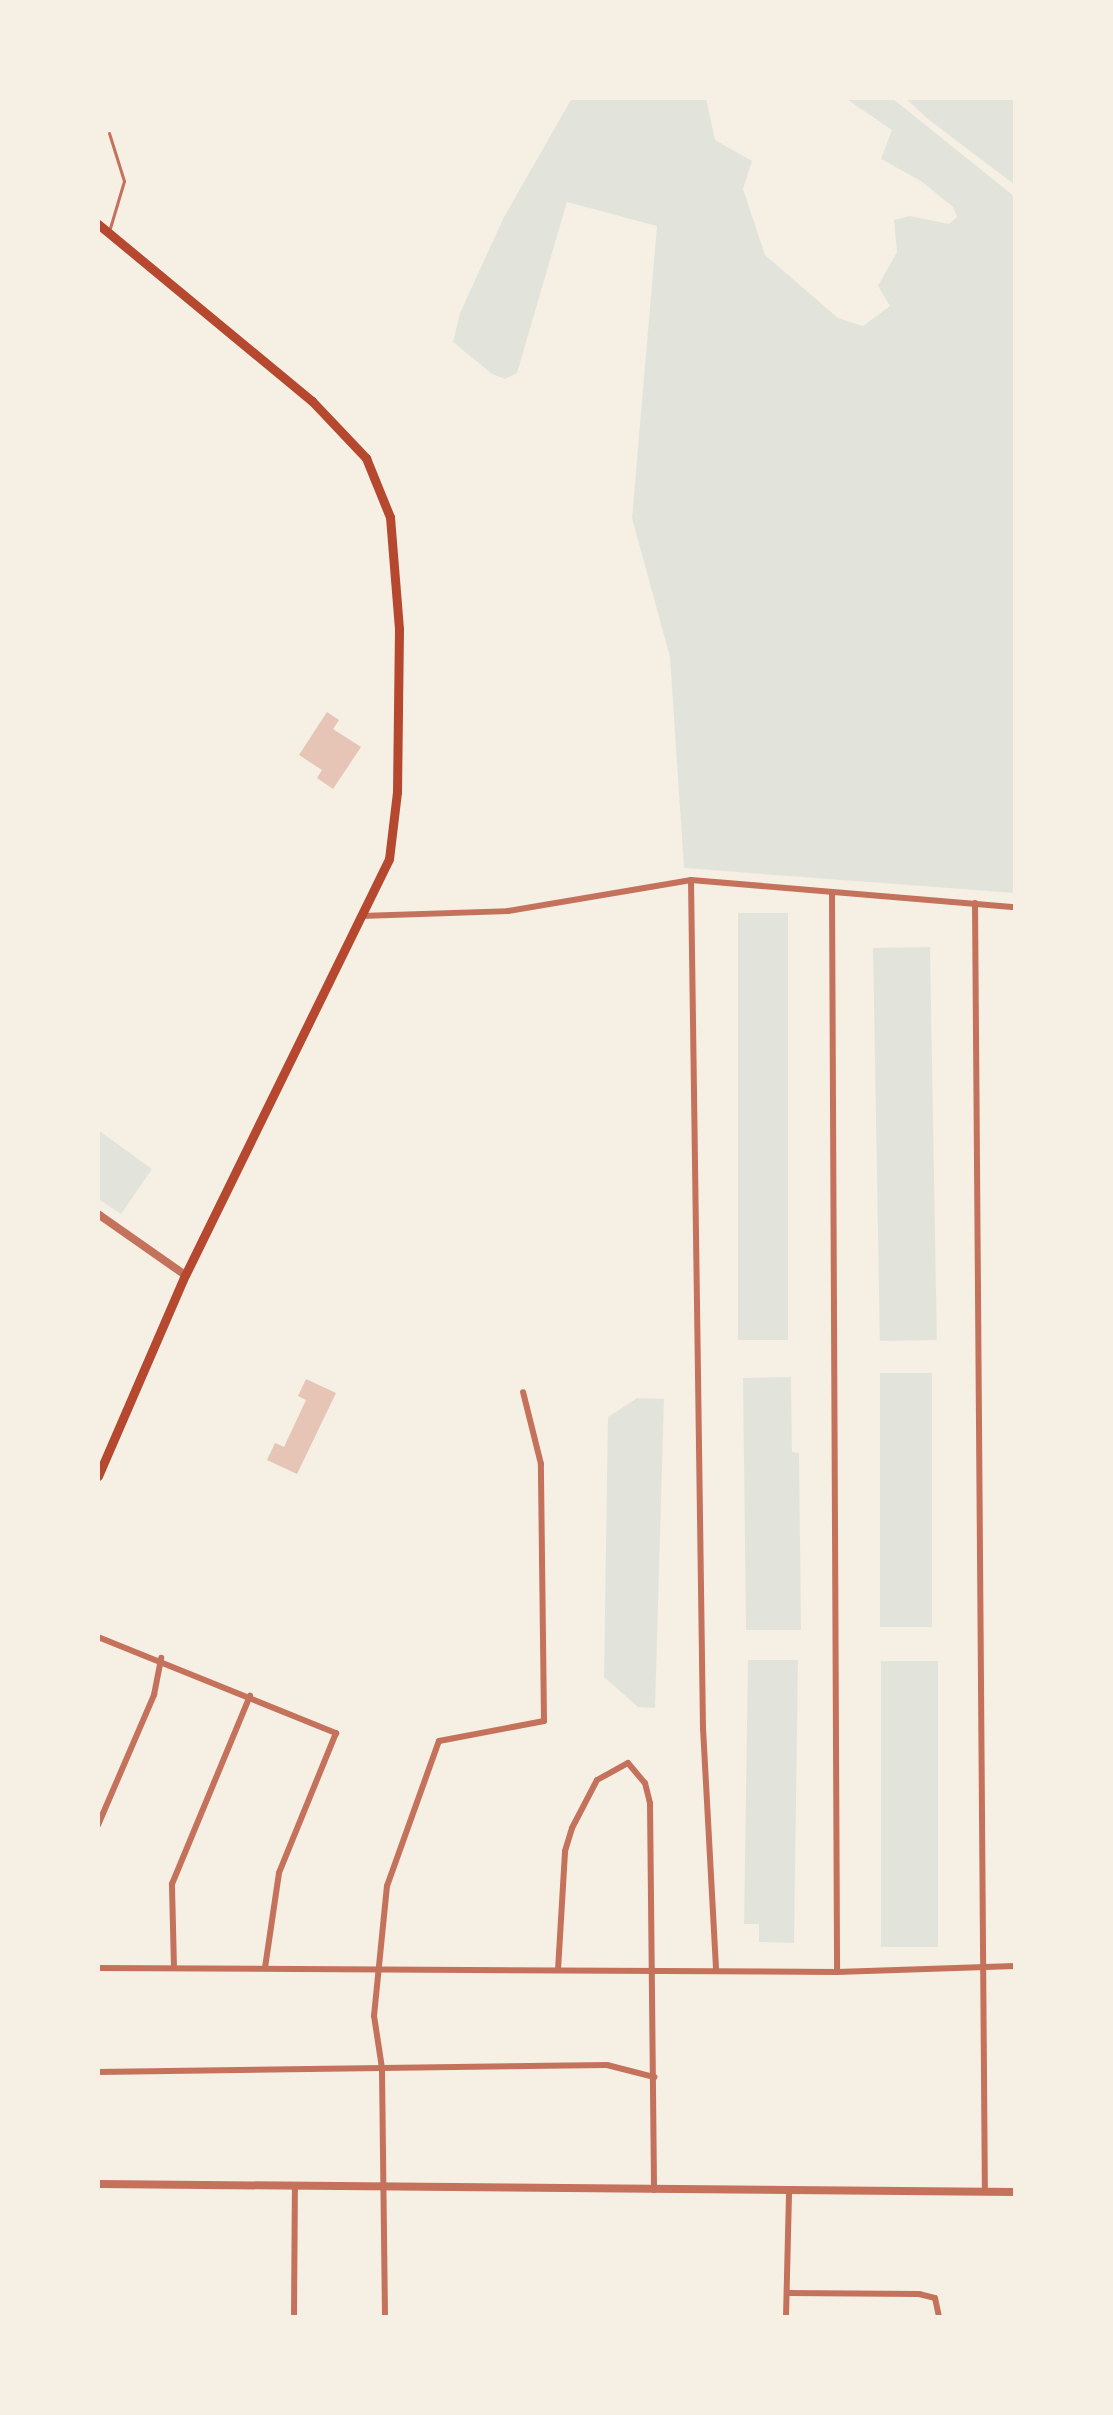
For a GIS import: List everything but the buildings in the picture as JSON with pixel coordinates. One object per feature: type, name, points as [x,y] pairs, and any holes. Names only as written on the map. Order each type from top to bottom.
[{"type":"main road","points":[[98,227],[333,419],[366,458],[385,500],[398,580],[395,822],[389,859],[185,1275],[98,1476]]},
{"type":"street","points":[[361,916],[508,911],[691,880],[1015,907]]},
{"type":"street","points":[[691,880],[703,1728],[716,1971]]},
{"type":"street","points":[[832,892],[837,1972]]},
{"type":"street","points":[[975,903],[985,2191]]},
{"type":"street","points":[[98,1214],[185,1275]]},
{"type":"street","points":[[385,2317],[382,2068],[374,2016],[376,1969],[387,1886],[439,1741],[544,1721],[541,1464],[523,1392]]},
{"type":"street","points":[[98,1637],[161,1658],[336,1733],[279,1873],[265,1968]]},
{"type":"street","points":[[98,1825],[154,1695],[161,1658]]},
{"type":"street","points":[[174,1968],[172,1884],[250,1696]]},
{"type":"street","points":[[558,1970],[565,1851],[572,1828],[597,1780],[628,1763],[645,1783],[650,1803],[655,1971],[654,2190]]},
{"type":"street","points":[[98,1968],[837,1972],[1015,1966]]},
{"type":"street","points":[[98,2072],[607,2065],[654,2077]]},
{"type":"street","points":[[98,2184],[1015,2192]]},
{"type":"street","points":[[294,2317],[295,2187]]},
{"type":"street","points":[[786,2317],[789,2191]]},
{"type":"street","points":[[787,2293],[919,2294],[935,2298],[939,2317]]},
{"type":"lane","points":[[108,235],[124,181],[109,133]]},
{"type":"shaded area","points":[[572,98],[706,98],[715,140],[752,161],[743,189],[765,255],[838,318],[863,326],[890,306],[878,286],[897,252],[894,220],[910,216],[949,224],[957,217],[953,207],[921,181],[881,159],[892,130],[845,98],[892,98],[1015,197],[1015,893],[684,868],[670,657],[632,518],[657,226],[567,202],[517,373],[505,379],[492,374],[453,342],[460,313],[504,217]]},
{"type":"shaded area","points":[[905,98],[1015,98],[1015,185],[928,119]]},
{"type":"shaded area","points":[[738,913],[788,913],[788,1340],[738,1340]]},
{"type":"shaded area","points":[[930,947],[937,1340],[880,1341],[873,948]]},
{"type":"shaded area","points":[[98,1130],[152,1169],[121,1214],[98,1199]]},
{"type":"shaded area","points":[[880,1373],[932,1373],[932,1627],[880,1627]]},
{"type":"shaded area","points":[[791,1377],[792,1452],[799,1453],[801,1630],[746,1630],[743,1378]]},
{"type":"shaded area","points":[[637,1398],[664,1399],[655,1708],[638,1707],[604,1677],[608,1417]]},
{"type":"shaded area","points":[[748,1660],[798,1660],[794,1943],[759,1942],[759,1924],[744,1924]]},
{"type":"shaded area","points":[[881,1661],[938,1661],[938,1947],[881,1947]]}]
